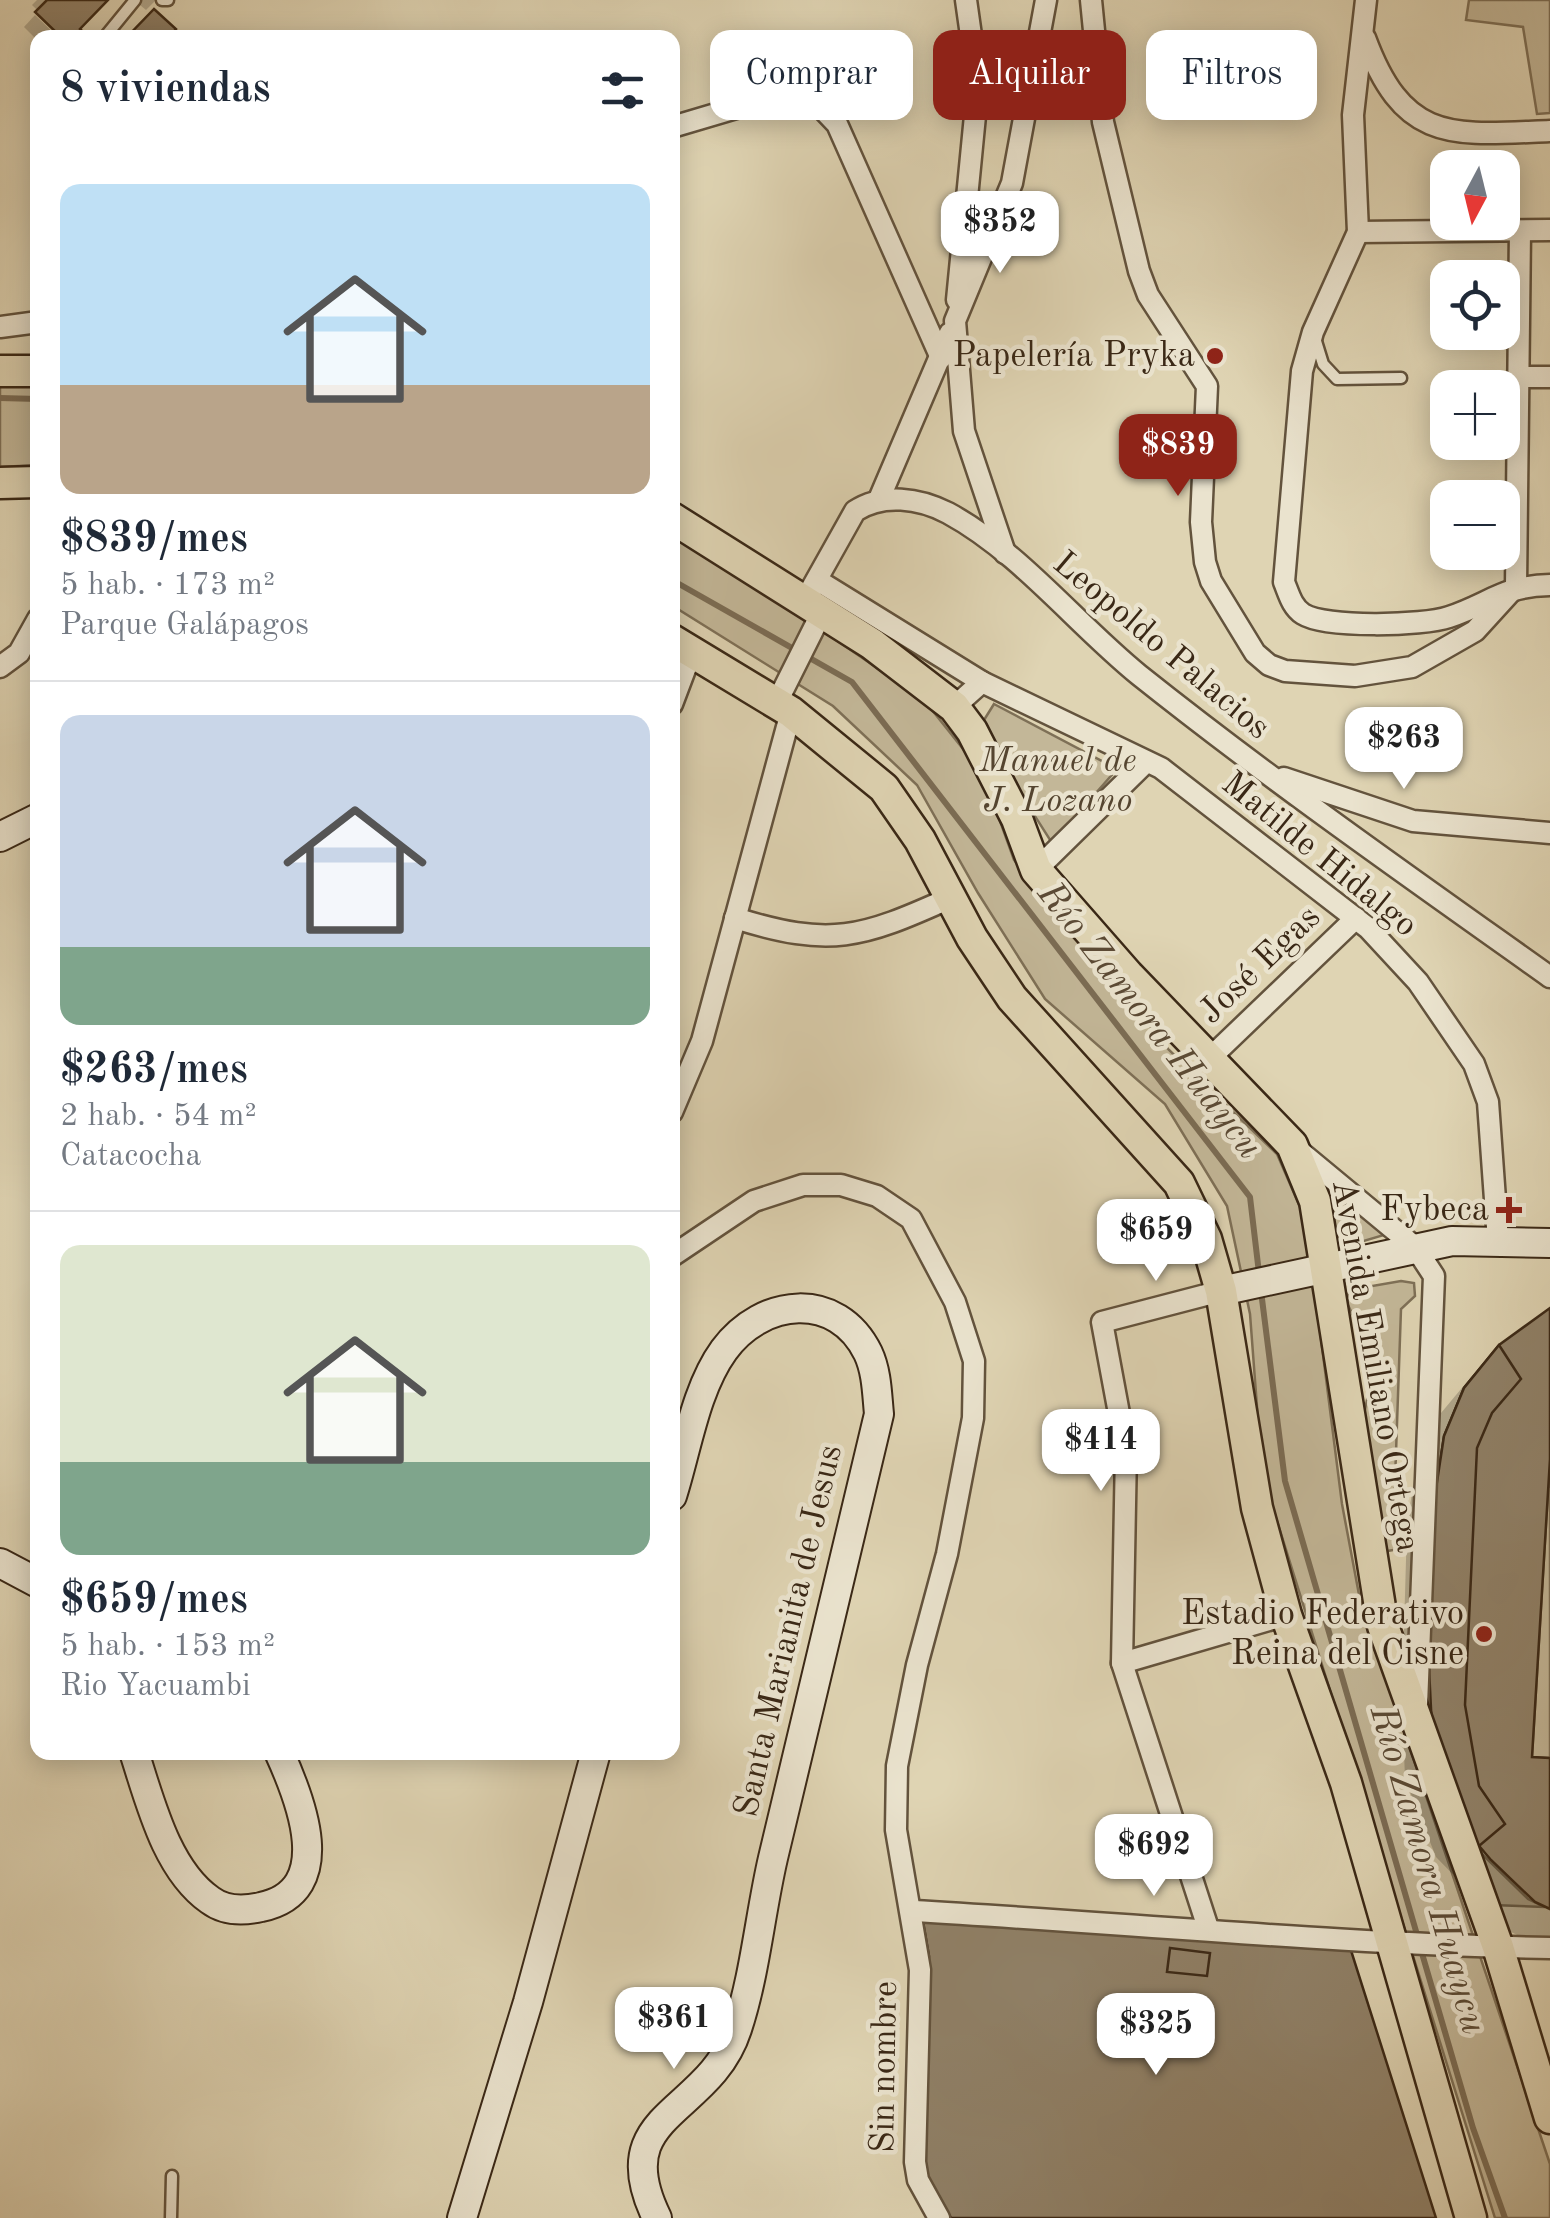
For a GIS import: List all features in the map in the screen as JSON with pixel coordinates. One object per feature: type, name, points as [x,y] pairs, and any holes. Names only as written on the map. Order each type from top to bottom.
[{"type":"main road","points":[[0,371],[30,371]]},
{"type":"main road","points":[[0,483],[30,482]]},
{"type":"main road","name":"Avenida Emiliano Ortega","points":[[680,523],[814,598],[954,706],[972,730],[1017,819],[1036,870],[1292,1145],[1316,1201],[1316,1271],[1384,1626],[1550,2118]]},
{"type":"main road","points":[[682,646],[784,707],[884,788],[920,840],[950,898],[1012,998],[1179,1183],[1230,1289],[1256,1508],[1286,1615],[1401,1944],[1471,2218]]},
{"type":"main road","points":[[0,837],[30,822]]},
{"type":"main road","points":[[1230,1289],[1415,1247],[1498,1241],[1550,1243]]},
{"type":"main road","name":"Santa Marianita de Jesus","points":[[657,2218],[642,2186],[640,2162],[651,2135],[711,2078],[739,2026],[762,1907],[878,1414],[868,1354],[848,1326],[826,1312],[795,1305],[768,1312],[744,1327],[710,1372],[680,1470]]},
{"type":"main road","points":[[0,1563],[30,1579]]},
{"type":"main road","points":[[137,1760],[156,1818],[183,1871],[211,1901],[240,1912],[273,1905],[299,1884],[310,1846],[299,1796],[283,1760]]},
{"type":"main road","points":[[462,2218],[523,2019],[594,1760]]},
{"type":"street","points":[[966,0],[978,85],[954,322],[964,431],[1005,555]]},
{"type":"street","points":[[680,1093],[702,1041],[736,918],[784,707],[814,598],[855,511],[880,497],[1012,184],[1046,0]]},
{"type":"street","points":[[1091,0],[1103,122],[1139,271],[1148,295],[1202,373],[1206,386],[1201,522],[1205,562],[1211,582],[1255,653],[1269,666],[1286,671],[1356,676],[1412,667],[1475,630],[1516,586],[1520,231],[1550,230]]},
{"type":"street","points":[[1366,0],[1353,115],[1358,232],[1313,332],[1300,387],[1284,570],[1293,605],[1310,618],[1420,624],[1450,617],[1516,586],[1550,585]]},
{"type":"street","points":[[1364,34],[1386,82],[1408,112],[1426,124],[1480,134],[1550,131]]},
{"type":"street","points":[[680,126],[780,95],[816,102],[837,124],[941,358]]},
{"type":"street","points":[[1358,232],[1430,232]]},
{"type":"street","points":[[0,327],[30,323]]},
{"type":"street","points":[[1521,378],[1550,377]]},
{"type":"street","name":"Leopoldo Palacios","points":[[880,497],[947,513],[1005,555],[1084,630],[1254,766],[1550,977]]},
{"type":"street","name":"Matilde Hidalgo","points":[[814,598],[1161,768],[1356,918],[1418,982],[1474,1064],[1488,1102],[1498,1241]]},
{"type":"street","points":[[0,667],[19,653],[30,633]]},
{"type":"street","points":[[954,706],[982,682]]},
{"type":"street","points":[[1036,870],[1146,762]]},
{"type":"street","points":[[1254,766],[1321,793],[1413,820],[1550,833]]},
{"type":"street","points":[[736,918],[811,938],[843,937],[889,926],[950,898]]},
{"type":"street","name":"José Egas","points":[[1209,1059],[1356,918]]},
{"type":"street","points":[[1292,1145],[1415,1247]]},
{"type":"street","name":"Sin nombre","points":[[680,1251],[754,1200],[804,1184],[841,1184],[877,1196],[911,1219],[955,1302],[976,1383],[947,1554],[917,1665],[894,1802],[920,1970],[915,2162],[918,2180],[939,2218]]},
{"type":"street","name":"Avenida Emiliano Ortega","points":[[1415,1247],[1434,1276],[1417,1717]]},
{"type":"street","points":[[1208,1928],[1122,1663],[1126,1451],[1102,1322],[1230,1289]]},
{"type":"street","points":[[1122,1663],[1286,1615]]},
{"type":"street","points":[[913,1911],[1401,1944],[1550,1948]]},
{"type":"lane","points":[[111,30],[135,0]]},
{"type":"lane","points":[[1313,332],[1323,364],[1338,379],[1401,378]]},
{"type":"lane","points":[[171,2218],[172,2176]]},
{"type":"green space","points":[[1469,0],[1550,0],[1550,113],[1537,114],[1523,27],[1466,20]]},
{"type":"green space","points":[[0,378],[30,380],[30,465],[0,467]]},
{"type":"green space","points":[[680,533],[924,700],[983,774],[1014,860],[1169,1050],[1277,1154],[1306,1221],[1342,1504],[1360,1600],[1550,2164],[1550,2218],[1495,2218],[1262,1473],[1250,1314],[1227,1206],[1165,1104],[1045,999],[978,893],[917,785],[833,706],[680,610]]},
{"type":"green space","name":"Manuel de J. Lozano","points":[[994,704],[1117,769],[1052,843],[979,728]]},
{"type":"green space","points":[[1336,1187],[1384,1235],[1347,1246],[1336,1239],[1328,1191]]},
{"type":"green space","points":[[1401,1281],[1414,1283],[1415,1296],[1401,1309],[1394,1510],[1411,1523],[1410,1547],[1382,1552],[1362,1424],[1369,1390],[1364,1338],[1347,1303],[1349,1290]]},
{"type":"green space","points":[[1550,1459],[1550,1758],[1532,1757]]},
{"type":"green space","points":[[1479,1851],[1528,1899],[1545,1907],[1493,1905]]},
{"type":"building","points":[[47,0],[108,0],[81,30],[54,30],[35,12]]},
{"type":"building","points":[[154,9],[176,29],[175,30],[134,30]]},
{"type":"building","name":"Estadio Federativo Reina del Cisne","points":[[1550,1308],[1550,1459],[1532,1757],[1550,1758],[1550,1909],[1535,1902],[1464,1828],[1433,1749],[1429,1668],[1435,1495],[1444,1436],[1464,1388],[1499,1345]]},
{"type":"building","points":[[1499,1345],[1521,1379],[1492,1413],[1477,1448],[1465,1705],[1479,1786],[1505,1824],[1479,1846],[1464,1828],[1433,1749],[1429,1668],[1435,1495],[1444,1436],[1464,1388]]},
{"type":"building","points":[[922,1916],[1348,1941],[1436,2218],[951,2218],[925,2176],[920,2145],[929,1956]]},
{"type":"building","points":[[1170,1948],[1210,1953],[1207,1976],[1167,1972]]},
{"type":"waterway","name":"Río Zamora Huaycu","points":[[0,398],[30,399]]},
{"type":"waterway","name":"Río Zamora Huaycu","points":[[680,585],[852,682],[1250,1197],[1259,1273]]},
{"type":"waterway","name":"Río Zamora Huaycu","points":[[1261,1291],[1285,1481],[1418,1938]]},
{"type":"waterway","name":"Río Zamora Huaycu","points":[[1421,1950],[1473,2128],[1505,2218]]},
{"type":"place","name":"Papelería Pryka","points":[[1215,356]]},
{"type":"place","name":"Fybeca","points":[[1509,1210]]},
{"type":"place","name":"Estadio Federativo Reina del Cisne","points":[[1484,1634]]}]
